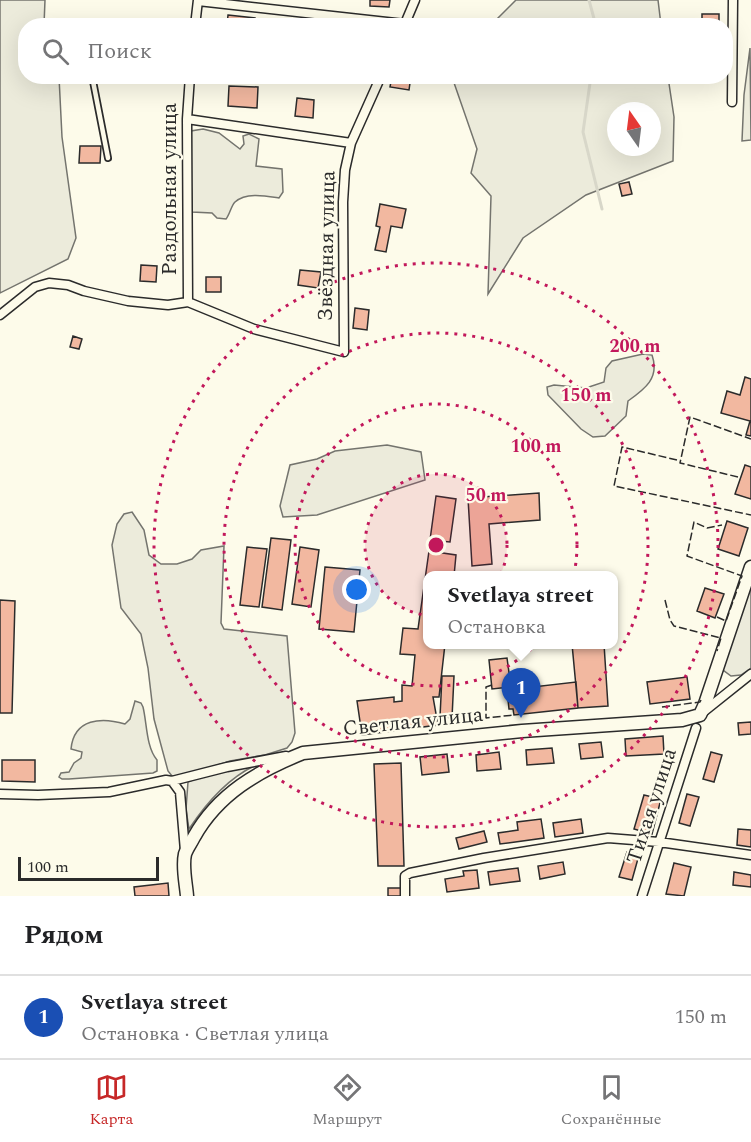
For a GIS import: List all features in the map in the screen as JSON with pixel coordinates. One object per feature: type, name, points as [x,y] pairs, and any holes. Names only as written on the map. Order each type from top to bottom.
[{"type":"street","points":[[196,18],[198,0],[346,18]]},
{"type":"street","points":[[407,18],[415,0]]},
{"type":"street","points":[[733,0],[733,18]]},
{"type":"street","name":"Раздольная улица","points":[[188,302],[187,119],[189,84]]},
{"type":"street","name":"Звёздная улица","points":[[188,302],[254,329],[344,352],[343,202],[345,170],[351,143],[377,84]]},
{"type":"street","points":[[732,84],[732,102]]},
{"type":"street","points":[[187,119],[351,143]]},
{"type":"street","points":[[0,315],[35,287],[49,283],[68,285],[128,301],[168,305],[188,302]]},
{"type":"street","points":[[700,715],[751,567]]},
{"type":"street","name":"Светлая улица","points":[[185,854],[206,818],[219,803],[242,784],[271,766],[303,753],[522,731],[682,720],[700,715],[751,674]]},
{"type":"street","name":"Тихая улица","points":[[642,896],[696,728]]},
{"type":"street","points":[[0,794],[109,792],[303,753]]},
{"type":"street","points":[[172,781],[180,792],[187,896]]},
{"type":"street","points":[[405,896],[405,876],[410,873],[484,858],[608,838],[659,842],[751,855]]},
{"type":"lane","points":[[94,84],[108,158]]},
{"type":"shaded area","points":[[0,0],[45,0],[44,18],[18,18],[18,84],[59,84],[62,137],[76,238],[68,259],[0,293]]},
{"type":"shaded area","points":[[516,0],[658,0],[660,18],[498,18]]},
{"type":"shaded area","points":[[750,48],[751,140],[742,141],[744,95]]},
{"type":"shaded area","points":[[454,84],[669,84],[674,117],[673,161],[586,195],[523,238],[488,294],[491,196],[471,173],[477,149]]},
{"type":"shaded area","points":[[203,129],[219,133],[240,149],[244,144],[243,136],[249,134],[259,139],[256,166],[282,169],[283,192],[279,198],[245,197],[234,204],[226,219],[217,218],[212,213],[192,212],[191,131]]},
{"type":"shaded area","points":[[643,354],[652,355],[654,370],[652,376],[645,387],[628,401],[626,416],[605,436],[593,437],[581,429],[548,395],[547,387],[554,385],[586,388],[604,382],[606,368],[612,361]]},
{"type":"shaded area","points":[[387,445],[421,452],[425,480],[317,515],[283,517],[280,506],[290,465],[317,459],[335,451]]},
{"type":"shaded area","points":[[132,512],[144,530],[149,555],[161,564],[177,564],[192,559],[201,550],[224,546],[221,623],[224,629],[287,636],[295,733],[287,748],[265,755],[230,761],[180,777],[172,776],[168,771],[154,719],[141,634],[121,608],[112,545],[117,524],[124,514]]},
{"type":"shaded area","points":[[751,586],[751,668],[741,675],[731,676],[723,670],[723,665]]},
{"type":"shaded area","points":[[135,701],[141,703],[143,707],[149,742],[157,760],[157,771],[69,779],[59,777],[61,773],[69,772],[74,763],[81,758],[82,752],[71,749],[77,731],[90,722],[107,721],[125,724],[130,719]]},
{"type":"shaded area","points":[[254,766],[244,771],[217,793],[189,829],[186,809],[188,782],[199,777]]},
{"type":"building","points":[[370,0],[390,0],[389,7],[370,6]]},
{"type":"building","points":[[702,14],[719,14],[719,18],[702,18]]},
{"type":"building","points":[[228,15],[255,18],[228,18]]},
{"type":"building","points":[[391,84],[410,84],[409,90],[390,87]]},
{"type":"building","points":[[229,86],[258,87],[257,108],[228,106]]},
{"type":"building","points":[[297,98],[314,100],[313,118],[295,116]]},
{"type":"building","points":[[80,146],[101,146],[100,163],[79,163]]},
{"type":"building","points":[[629,182],[632,194],[622,196],[619,184]]},
{"type":"building","points":[[380,204],[406,209],[402,228],[391,226],[386,252],[375,250],[380,227],[376,226]]},
{"type":"building","points":[[141,265],[157,266],[156,282],[140,281]]},
{"type":"building","points":[[300,270],[321,272],[318,288],[298,285]]},
{"type":"building","points":[[206,277],[221,277],[221,292],[206,292]]},
{"type":"building","points":[[355,308],[369,310],[367,330],[353,328]]},
{"type":"building","points":[[73,336],[82,339],[79,349],[70,347]]},
{"type":"building","points":[[745,377],[751,379],[751,436],[746,435],[750,421],[721,413],[727,391],[740,395]]},
{"type":"building","points":[[745,465],[751,467],[751,499],[735,494]]},
{"type":"building","points":[[539,493],[540,520],[489,524],[492,564],[472,566],[468,498]]},
{"type":"building","points":[[436,496],[456,499],[450,542],[430,540]]},
{"type":"building","points":[[727,521],[748,528],[739,556],[718,549]]},
{"type":"building","points":[[271,538],[291,540],[282,610],[262,607]]},
{"type":"building","points":[[247,547],[267,549],[259,607],[240,605]]},
{"type":"building","points":[[300,547],[319,550],[311,607],[292,604]]},
{"type":"building","points":[[429,551],[456,555],[454,571],[426,571]]},
{"type":"building","points":[[325,567],[360,570],[354,632],[319,629]]},
{"type":"building","points":[[705,588],[724,594],[715,618],[697,611]]},
{"type":"building","points":[[423,594],[423,649],[444,649],[439,697],[433,697],[438,725],[362,735],[357,701],[394,697],[394,702],[402,701],[402,685],[412,686],[415,655],[400,654],[403,628],[418,629]]},
{"type":"building","points":[[0,600],[15,601],[12,713],[0,713]]},
{"type":"building","points":[[572,649],[604,649],[608,706],[578,708]]},
{"type":"building","points":[[507,658],[511,687],[492,689],[489,660]]},
{"type":"building","points":[[442,676],[454,676],[452,718],[440,717]]},
{"type":"building","points":[[687,677],[690,699],[650,704],[647,682]]},
{"type":"building","points":[[532,679],[533,687],[576,682],[578,708],[514,715],[513,709],[509,709],[507,690],[522,688],[521,680]]},
{"type":"building","points":[[751,722],[751,734],[739,735],[738,723]]},
{"type":"building","points":[[663,736],[664,754],[626,756],[625,739]]},
{"type":"building","points":[[601,742],[603,757],[581,759],[579,744]]},
{"type":"building","points":[[552,748],[554,763],[527,765],[526,750]]},
{"type":"building","points":[[499,752],[501,769],[477,771],[476,755]]},
{"type":"building","points":[[711,752],[722,755],[714,782],[703,779]]},
{"type":"building","points":[[447,754],[449,772],[422,775],[420,757]]},
{"type":"building","points":[[2,760],[35,760],[35,782],[2,781]]},
{"type":"building","points":[[401,763],[404,866],[378,866],[374,764]]},
{"type":"building","points":[[687,794],[699,797],[690,826],[679,823]]},
{"type":"building","points":[[644,795],[661,799],[652,834],[634,829]]},
{"type":"building","points":[[541,819],[544,838],[500,844],[498,833],[518,830],[517,822]]},
{"type":"building","points":[[581,819],[583,833],[555,837],[553,823]]},
{"type":"building","points":[[738,829],[751,830],[751,847],[737,845]]},
{"type":"building","points":[[484,831],[487,842],[459,849],[456,838]]},
{"type":"building","points":[[627,852],[639,855],[632,880],[619,877]]},
{"type":"building","points":[[563,862],[565,874],[540,879],[538,866]]},
{"type":"building","points":[[674,863],[691,867],[684,896],[666,894]]},
{"type":"building","points":[[518,868],[520,881],[490,885],[488,872]]},
{"type":"building","points":[[477,870],[479,888],[447,892],[445,879],[464,876],[463,871]]},
{"type":"building","points":[[734,872],[751,875],[751,887],[733,885]]},
{"type":"building","points":[[168,883],[169,896],[135,896],[134,887]]},
{"type":"building","points":[[388,888],[405,888],[405,896],[388,896]]},
{"type":"waterway","points":[[589,0],[594,18]]},
{"type":"waterway","points":[[590,84],[583,132],[602,209]]},
{"type":"fence","points":[[738,477],[680,463],[690,417],[751,439]]},
{"type":"fence","points":[[677,460],[622,447],[614,486],[751,515]]},
{"type":"fence","points":[[717,617],[726,621],[742,576],[687,556],[694,522],[707,528],[722,525]]},
{"type":"fence","points":[[665,600],[670,620],[674,626],[721,638],[717,651]]},
{"type":"fence","points":[[492,685],[486,687],[486,718],[514,715]]},
{"type":"fence","points":[[662,707],[701,700]]},
{"type":"place","name":"Svetlaya street","points":[[521,718]]}]
